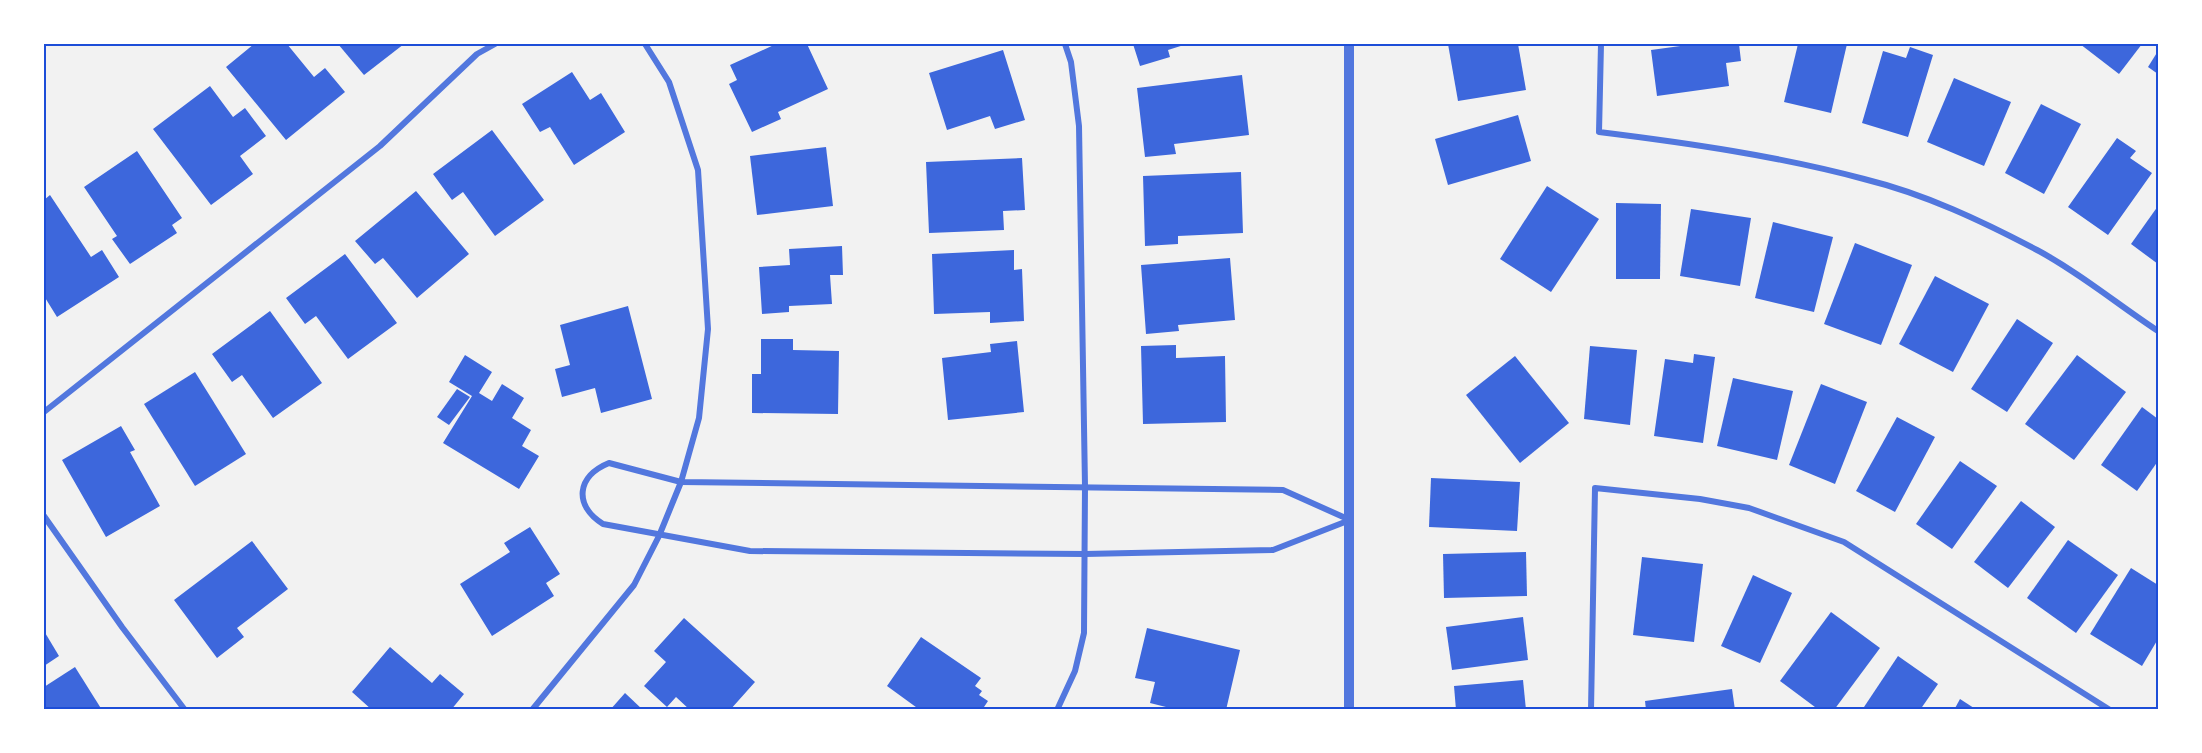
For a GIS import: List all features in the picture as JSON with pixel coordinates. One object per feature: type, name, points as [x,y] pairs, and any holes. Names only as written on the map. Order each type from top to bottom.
[{"type":"street","points":[[44,412],[380,146],[477,54],[495,44]]},
{"type":"street","points":[[532,710],[634,585],[659,536],[681,482],[699,418],[708,329],[698,170],[669,82],[645,44]]},
{"type":"street","points":[[1057,710],[1075,670],[1084,633],[1086,554],[1079,126],[1071,62],[1065,44]]},
{"type":"street","points":[[1349,44],[1349,710]]},
{"type":"street","points":[[1601,44],[1599,132],[1671,141],[1812,167],[1866,179],[1924,198],[1973,218],[2039,251],[2095,285],[2158,331]]},
{"type":"street","points":[[609,463],[681,482],[1283,490],[1350,520],[1273,550],[1086,554],[750,551],[603,524],[591,517],[584,505],[582,491],[587,479],[596,468],[609,463]]},
{"type":"street","points":[[1591,710],[1595,488],[1700,499],[1749,508],[1844,542],[2110,710]]},
{"type":"street","points":[[44,516],[122,627],[185,710]]},
{"type":"building","points":[[254,44],[287,44],[314,77],[325,68],[345,92],[286,140],[226,67]]},
{"type":"building","points":[[338,44],[404,44],[364,75]]},
{"type":"building","points":[[776,44],[807,44],[828,89],[778,112],[781,119],[752,132],[729,84],[737,80],[730,65]]},
{"type":"building","points":[[1133,44],[1187,44],[1168,50],[1170,57],[1140,66]]},
{"type":"building","points":[[1448,44],[1518,44],[1526,90],[1458,101]]},
{"type":"building","points":[[1695,44],[1739,44],[1741,61],[1726,63],[1729,86],[1657,96],[1651,50]]},
{"type":"building","points":[[1798,44],[1847,44],[1831,113],[1784,102]]},
{"type":"building","points":[[2080,44],[2142,44],[2119,74]]},
{"type":"building","points":[[1910,47],[1933,55],[1908,137],[1862,123],[1883,51],[1906,58]]},
{"type":"building","points":[[1003,50],[1025,120],[995,129],[990,116],[947,130],[929,73]]},
{"type":"building","points":[[2158,51],[2158,74],[2148,67]]},
{"type":"building","points":[[572,72],[590,100],[601,93],[625,132],[574,165],[550,127],[540,132],[522,104]]},
{"type":"building","points":[[1242,75],[1249,135],[1174,144],[1176,154],[1145,157],[1137,88]]},
{"type":"building","points":[[1954,78],[2011,102],[1984,166],[1927,142]]},
{"type":"building","points":[[210,86],[233,117],[245,108],[266,136],[240,156],[253,174],[211,205],[153,129]]},
{"type":"building","points":[[2041,104],[2081,124],[2044,194],[2005,173]]},
{"type":"building","points":[[1518,115],[1531,161],[1448,185],[1435,139]]},
{"type":"building","points":[[492,130],[544,200],[495,236],[463,192],[452,200],[433,174]]},
{"type":"building","points":[[2117,138],[2136,151],[2130,158],[2152,173],[2108,235],[2068,207]]},
{"type":"building","points":[[826,147],[833,206],[757,215],[750,156]]},
{"type":"building","points":[[137,151],[182,218],[172,225],[177,233],[130,264],[112,239],[117,236],[84,187]]},
{"type":"building","points":[[1022,158],[1025,210],[1003,211],[1004,230],[929,233],[926,162]]},
{"type":"building","points":[[1241,172],[1243,233],[1178,236],[1178,244],[1145,246],[1143,176]]},
{"type":"building","points":[[1547,186],[1599,219],[1551,292],[1500,259]]},
{"type":"building","points":[[416,191],[469,254],[417,298],[383,258],[375,264],[355,241]]},
{"type":"building","points":[[50,195],[91,257],[102,250],[119,277],[57,317],[44,296],[44,200]]},
{"type":"building","points":[[1616,203],[1661,204],[1660,279],[1616,279]]},
{"type":"building","points":[[2158,206],[2158,264],[2131,244]]},
{"type":"building","points":[[1691,209],[1751,218],[1740,286],[1680,276]]},
{"type":"building","points":[[1773,222],[1833,237],[1814,312],[1755,298]]},
{"type":"building","points":[[1855,243],[1912,265],[1881,345],[1824,324]]},
{"type":"building","points":[[842,246],[843,275],[830,275],[832,304],[789,306],[789,312],[762,314],[759,267],[790,265],[789,249]]},
{"type":"building","points":[[1014,250],[1014,270],[1022,269],[1024,321],[990,323],[990,312],[934,314],[932,254]]},
{"type":"building","points":[[345,254],[397,323],[348,359],[316,316],[305,324],[286,298]]},
{"type":"building","points":[[1230,258],[1235,320],[1178,325],[1179,331],[1146,334],[1141,265]]},
{"type":"building","points":[[1935,276],[1989,304],[1953,372],[1899,344]]},
{"type":"building","points":[[628,306],[652,399],[601,413],[595,388],[562,397],[555,369],[570,365],[560,325]]},
{"type":"building","points":[[270,311],[322,383],[273,418],[242,375],[232,382],[212,354]]},
{"type":"building","points":[[2017,319],[2053,343],[2007,412],[1971,389]]},
{"type":"building","points":[[761,339],[793,339],[793,350],[839,351],[838,414],[752,413],[752,374],[761,374]]},
{"type":"building","points":[[1017,341],[1024,412],[948,420],[942,358],[991,352],[990,344]]},
{"type":"building","points":[[1176,345],[1176,358],[1225,356],[1226,422],[1143,424],[1141,346]]},
{"type":"building","points":[[1590,346],[1637,350],[1630,425],[1584,419]]},
{"type":"building","points":[[1694,354],[1715,357],[1703,443],[1654,436],[1665,359],[1693,363]]},
{"type":"building","points":[[465,355],[492,372],[479,393],[492,401],[502,384],[524,398],[512,418],[531,430],[522,446],[539,456],[519,489],[443,443],[472,396],[449,382]]},
{"type":"building","points":[[2077,355],[2126,392],[2074,460],[2025,424]]},
{"type":"building","points":[[1515,356],[1569,423],[1520,463],[1466,395]]},
{"type":"building","points":[[195,372],[246,454],[195,486],[144,404]]},
{"type":"building","points":[[1733,378],[1793,391],[1777,460],[1717,446]]},
{"type":"building","points":[[1821,384],[1867,402],[1835,484],[1789,465]]},
{"type":"building","points":[[457,389],[470,397],[449,425],[437,417]]},
{"type":"building","points":[[2142,407],[2158,419],[2158,461],[2137,491],[2101,465]]},
{"type":"building","points":[[1897,417],[1935,437],[1895,512],[1856,491]]},
{"type":"building","points":[[121,426],[135,450],[130,452],[160,506],[106,537],[62,460]]},
{"type":"building","points":[[1960,461],[1997,486],[1952,549],[1916,524]]},
{"type":"building","points":[[1431,478],[1520,482],[1517,531],[1429,527]]},
{"type":"building","points":[[2021,501],[2055,527],[2008,588],[1974,562]]},
{"type":"building","points":[[530,527],[560,574],[546,583],[554,596],[492,636],[460,584],[510,552],[504,543]]},
{"type":"building","points":[[2068,540],[2118,575],[2076,633],[2027,598]]},
{"type":"building","points":[[252,541],[288,589],[237,628],[244,637],[217,658],[174,600]]},
{"type":"building","points":[[1526,552],[1527,596],[1444,598],[1443,554]]},
{"type":"building","points":[[1642,557],[1703,564],[1694,642],[1633,635]]},
{"type":"building","points":[[2131,568],[2158,585],[2158,639],[2142,666],[2090,634]]},
{"type":"building","points":[[1753,575],[1792,593],[1760,663],[1721,646]]},
{"type":"building","points":[[1831,612],[1880,648],[1834,710],[1819,710],[1780,681]]},
{"type":"building","points":[[1523,617],[1528,660],[1452,670],[1446,627]]},
{"type":"building","points":[[684,618],[755,682],[730,710],[690,710],[676,697],[667,707],[644,686],[666,662],[654,651]]},
{"type":"building","points":[[1147,628],[1240,650],[1226,710],[1178,710],[1150,703],[1155,682],[1135,678]]},
{"type":"building","points":[[44,631],[59,656],[44,666]]},
{"type":"building","points":[[921,637],[981,678],[975,686],[982,691],[979,695],[988,701],[982,710],[920,710],[887,686]]},
{"type":"building","points":[[390,647],[432,683],[440,674],[464,694],[451,710],[372,710],[352,692]]},
{"type":"building","points":[[1898,656],[1938,684],[1920,710],[1862,710]]},
{"type":"building","points":[[75,667],[102,710],[44,710],[44,687]]},
{"type":"building","points":[[1523,680],[1526,710],[1456,710],[1454,686]]},
{"type":"building","points":[[1732,689],[1735,710],[1646,710],[1645,701]]},
{"type":"building","points":[[625,693],[643,710],[610,710]]},
{"type":"building","points":[[1960,699],[1977,710],[1954,710]]}]
